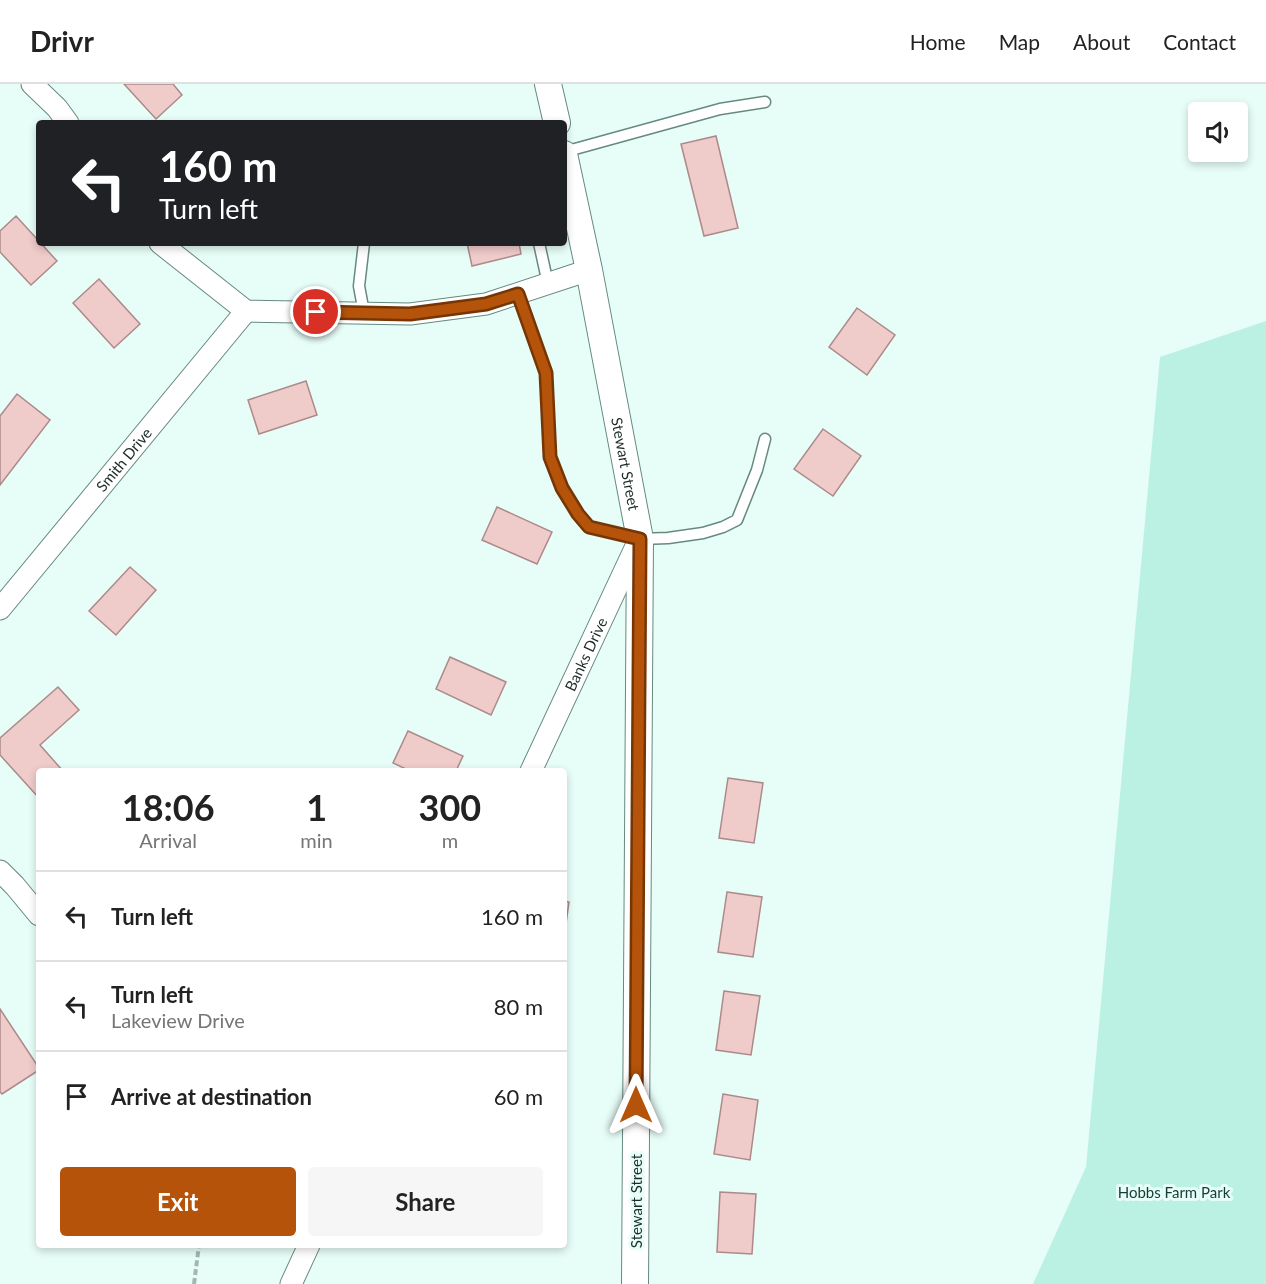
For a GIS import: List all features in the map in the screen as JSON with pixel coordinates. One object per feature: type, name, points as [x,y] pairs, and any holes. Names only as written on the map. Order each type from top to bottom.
[{"type":"street","points":[[32,84],[66,120]]},
{"type":"street","points":[[548,84],[556,120]]},
{"type":"street","name":"Stewart Street","points":[[567,166],[590,270],[640,539],[635,1284]]},
{"type":"street","points":[[164,246],[246,311],[421,313],[486,304],[590,270]]},
{"type":"street","name":"Smith Drive","points":[[0,609],[246,311]]},
{"type":"street","name":"Banks Drive","points":[[532,768],[640,539]]},
{"type":"street","points":[[0,871],[36,911]]},
{"type":"street","points":[[291,1284],[308,1248]]},
{"type":"lane","points":[[567,152],[720,109],[765,102]]},
{"type":"lane","points":[[364,246],[359,285],[364,313]]},
{"type":"lane","points":[[540,246],[548,284]]},
{"type":"lane","points":[[518,294],[546,373],[550,457],[562,488],[589,527],[640,539],[703,533],[723,527],[737,520],[757,470],[765,439]]},
{"type":"path","points":[[194,1284],[199,1248]]},
{"type":"green space","name":"Hobbs Farm Park","points":[[1266,321],[1266,1284],[1033,1284],[1086,1167],[1160,357]]},
{"type":"building","points":[[124,84],[173,84],[182,95],[156,119]]},
{"type":"building","points":[[716,136],[738,228],[704,236],[681,144]]},
{"type":"building","points":[[16,216],[36,238],[36,246],[43,246],[57,261],[31,285],[0,252],[0,231]]},
{"type":"building","points":[[468,246],[520,246],[521,254],[472,266]]},
{"type":"building","points":[[99,279],[140,324],[114,348],[73,303]]},
{"type":"building","points":[[857,308],[895,335],[867,375],[829,347]]},
{"type":"building","points":[[306,381],[317,415],[259,434],[248,400]]},
{"type":"building","points":[[17,394],[50,420],[0,485],[0,416]]},
{"type":"building","points":[[823,429],[861,456],[833,496],[794,469]]},
{"type":"building","points":[[497,507],[552,532],[537,564],[482,540]]},
{"type":"building","points":[[130,567],[156,590],[116,635],[89,611]]},
{"type":"building","points":[[450,657],[506,682],[491,715],[436,689]]},
{"type":"building","points":[[58,687],[79,710],[40,745],[60,768],[36,768],[36,795],[0,755],[0,738]]},
{"type":"building","points":[[408,731],[463,756],[457,768],[404,768],[393,763]]},
{"type":"building","points":[[728,778],[763,783],[754,843],[719,838]]},
{"type":"building","points":[[727,892],[762,897],[753,957],[718,952]]},
{"type":"building","points":[[724,991],[760,996],[751,1055],[716,1050]]},
{"type":"building","points":[[0,1009],[36,1063],[36,1072],[2,1094],[0,1092]]},
{"type":"building","points":[[723,1094],[758,1100],[750,1160],[714,1154]]},
{"type":"building","points":[[720,1192],[756,1194],[752,1254],[717,1252]]},
{"type":"route","points":[[316,312],[410,314],[486,304],[518,294],[546,373],[550,457],[562,488],[589,527],[640,539],[636,1105]]}]
